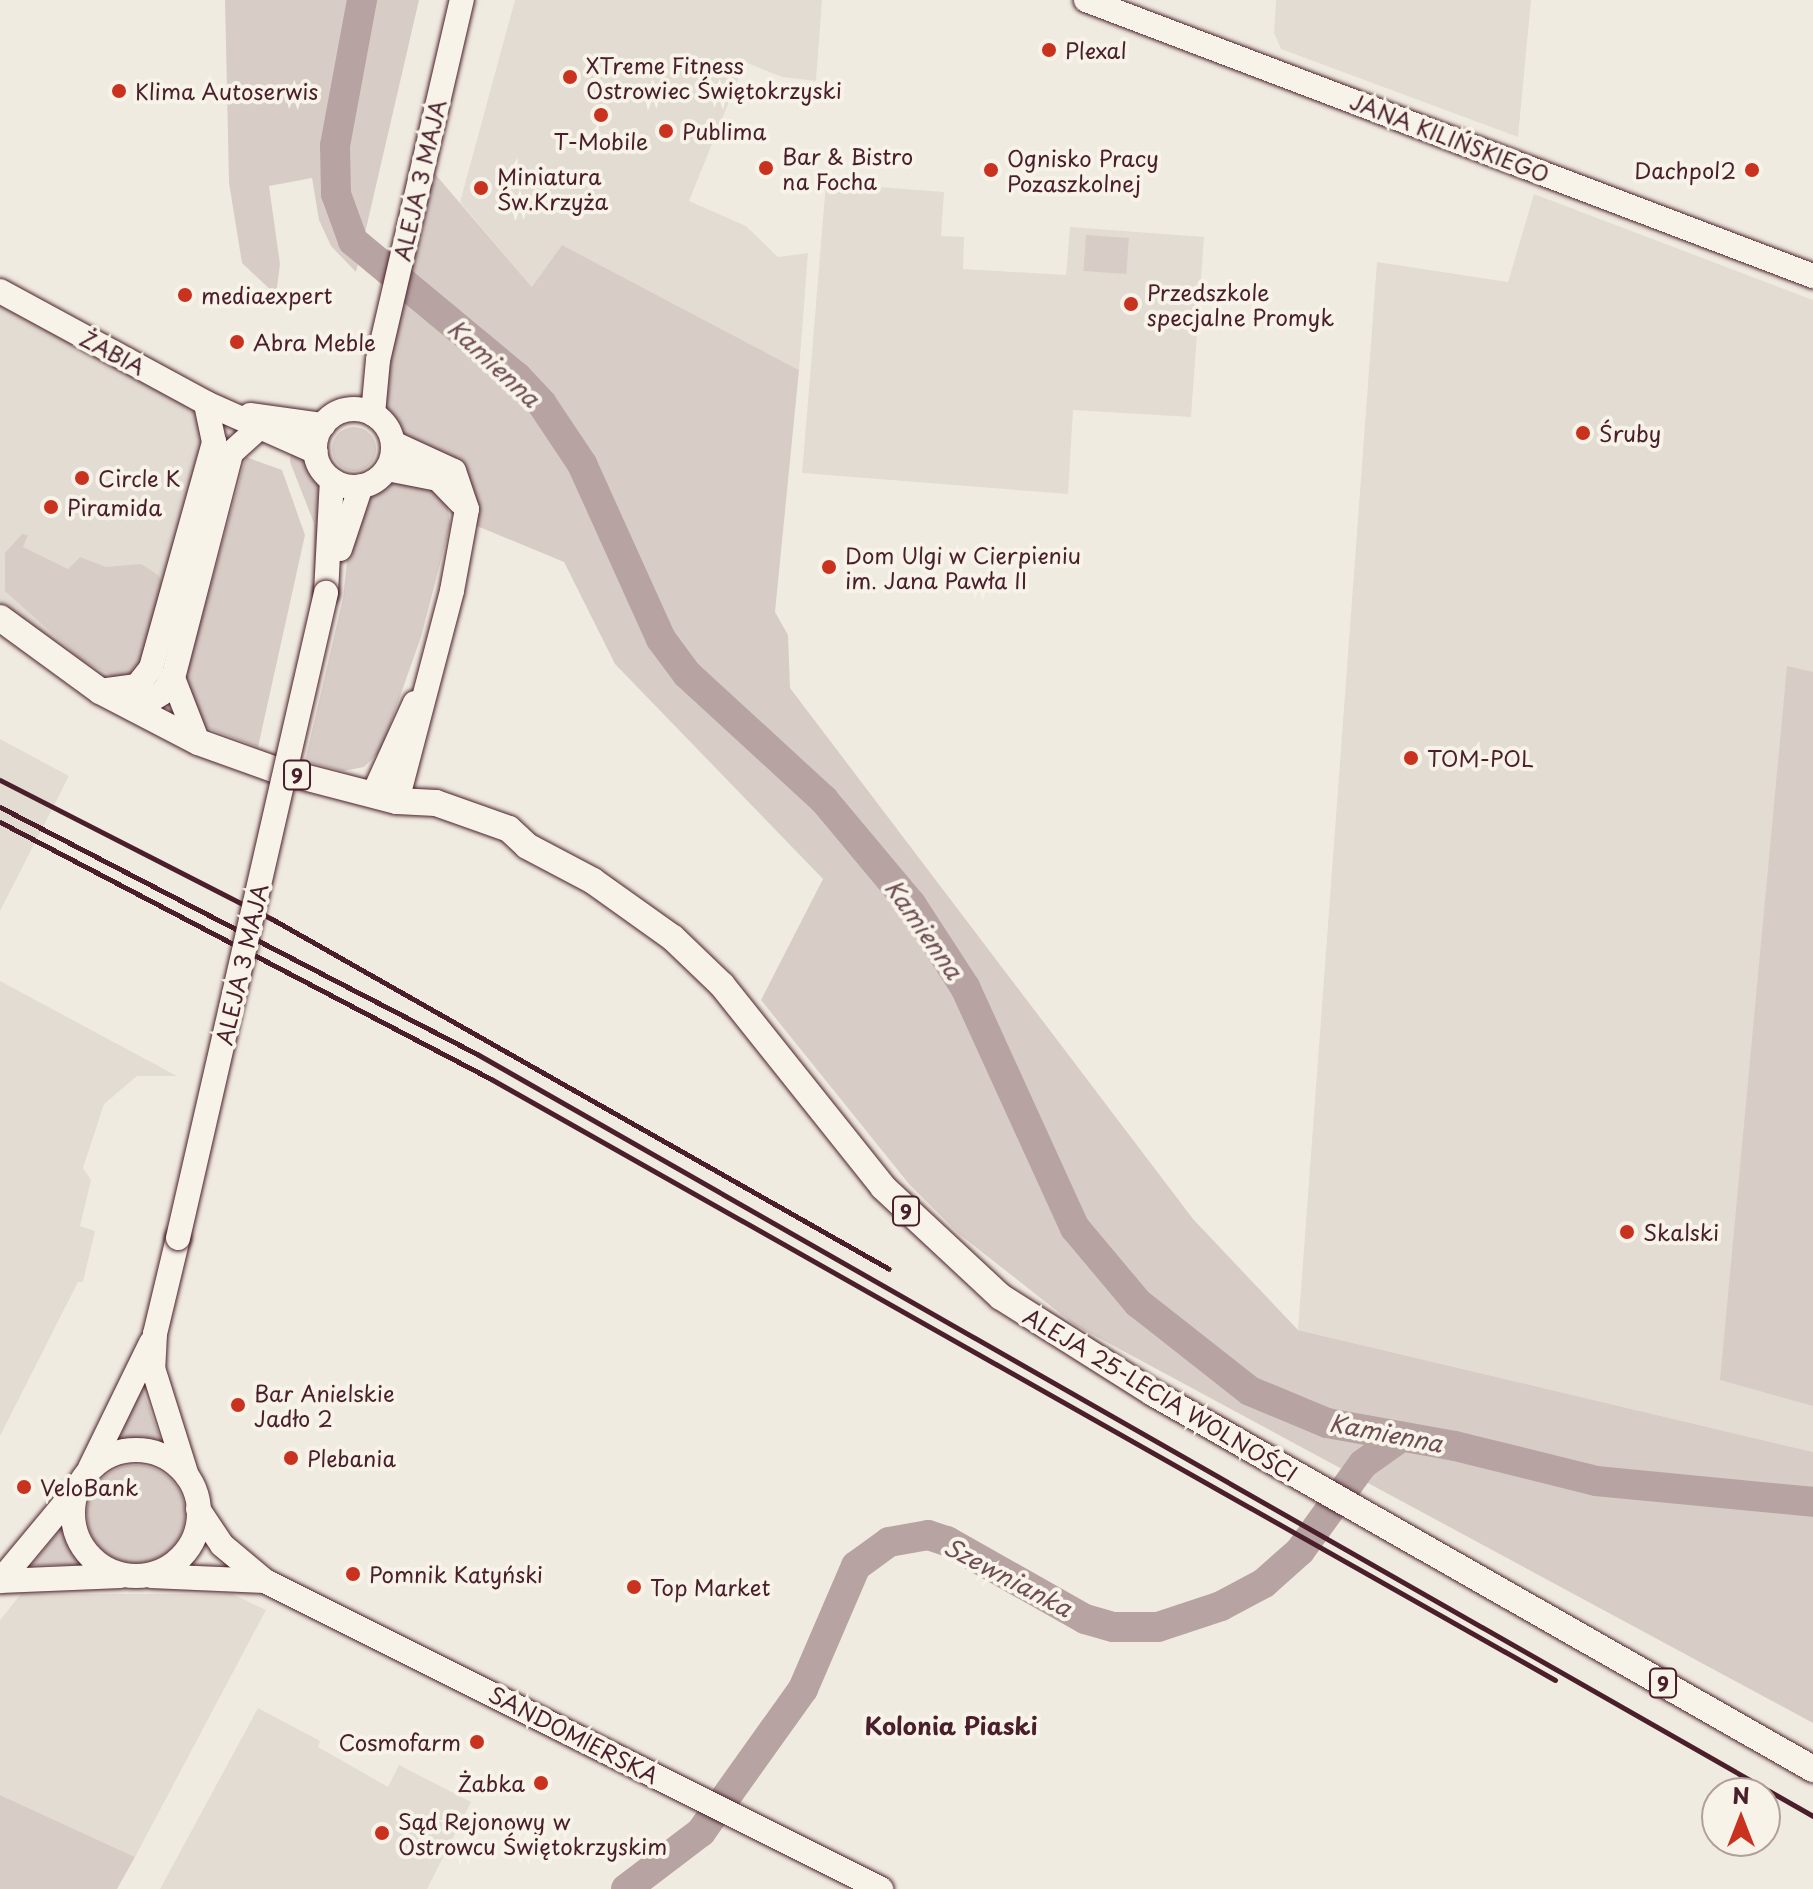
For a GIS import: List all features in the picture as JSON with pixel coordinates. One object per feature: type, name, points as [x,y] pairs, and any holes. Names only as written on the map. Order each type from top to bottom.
[{"type":"main road","name":"ALEJA 3 MAJA","points":[[362,412],[378,360],[462,0]]},
{"type":"main road","name":"JANA KILIŃSKIEGO","points":[[1086,0],[1813,276]]},
{"type":"main road","name":"ŻABIA","points":[[0,291],[217,408],[316,452]]},
{"type":"main road","name":"ŻABIA","points":[[217,408],[323,425]]},
{"type":"main road","points":[[100,691],[137,686],[151,668],[214,442],[217,408]]},
{"type":"main road","points":[[385,798],[426,683],[465,521],[465,492],[454,471],[393,443],[362,412],[323,425],[316,452],[332,480],[361,486],[387,469],[393,443]]},
{"type":"main road","points":[[135,710],[162,693],[173,678],[231,453],[259,428]]},
{"type":"main road","points":[[387,469],[445,483],[460,500],[465,521]]},
{"type":"main road","name":"ALEJA 3 MAJA","points":[[326,593],[332,480]]},
{"type":"main road","name":"ALEJA 3 MAJA","points":[[84,1477],[155,1334],[326,593],[361,486]]},
{"type":"main road","name":"9","points":[[0,618],[100,691],[198,742],[273,769],[385,798]]},
{"type":"main road","points":[[173,678],[198,742]]},
{"type":"main road","name":"ALEJA 25-LECIA WOLNOŚCI","points":[[385,798],[436,803],[509,829],[527,846],[593,881],[673,938],[752,1019],[812,1104],[923,1228],[1001,1297],[1101,1363],[1813,1769]]},
{"type":"main road","name":"ALEJA 3 MAJA","points":[[155,1334],[156,1383],[188,1478]]},
{"type":"main road","points":[[0,1581],[84,1477],[114,1455],[141,1450],[168,1459],[188,1478],[198,1509],[196,1532],[182,1556],[159,1572],[136,1576],[104,1567],[84,1548],[74,1522],[84,1477]]},
{"type":"main road","name":"SANDOMIERSKA","points":[[198,1509],[222,1545],[265,1581],[881,1889]]},
{"type":"main road","name":"SANDOMIERSKA","points":[[0,1581],[136,1576],[265,1581]]},
{"type":"shaded area","points":[[225,0],[419,0],[356,272],[331,246],[319,220],[312,178],[269,186],[280,264],[276,295],[242,263],[229,183]]},
{"type":"shaded area","points":[[515,0],[822,0],[816,81],[782,77],[745,62],[689,201],[746,226],[778,257],[808,253],[799,370],[562,245],[533,288],[460,202]]},
{"type":"shaded area","points":[[1276,0],[1531,0],[1518,137],[1281,49],[1274,33]]},
{"type":"shaded area","points":[[423,160],[532,287],[562,245],[799,370],[775,612],[788,635],[790,688],[1193,1219],[1298,1330],[1813,1452],[1813,1723],[1075,1325],[959,1234],[909,1184],[761,1000],[823,879],[615,664],[564,562],[465,521],[373,414]]},
{"type":"shaded area","points":[[826,183],[944,192],[941,236],[964,237],[963,269],[1066,275],[1070,227],[1204,237],[1191,417],[1073,410],[1068,494],[802,473]]},
{"type":"shaded area","points":[[1534,194],[1813,300],[1813,1452],[1298,1330],[1377,262],[1508,282]]},
{"type":"shaded area","points":[[1086,235],[1129,238],[1126,274],[1083,271]]},
{"type":"shaded area","points":[[0,296],[196,397],[214,442],[124,691],[0,618]]},
{"type":"shaded area","points":[[354,427],[369,434],[376,449],[369,464],[354,471],[339,464],[332,449],[339,434]]},
{"type":"shaded area","points":[[291,452],[302,455],[321,479],[322,542],[314,575],[314,523],[290,462]]},
{"type":"shaded area","points":[[246,457],[282,470],[305,535],[258,747],[202,726],[181,693]]},
{"type":"shaded area","points":[[394,480],[436,489],[448,506],[450,525],[421,637],[381,750],[364,767],[343,771],[305,761],[343,598],[349,544],[368,494]]},
{"type":"shaded area","points":[[22,534],[28,535],[23,547],[68,569],[80,557],[106,567],[141,564],[158,575],[163,584],[151,668],[100,691],[111,675],[82,660],[5,591],[5,553]]},
{"type":"shaded area","points":[[1787,666],[1813,672],[1813,1406],[1720,1380]]},
{"type":"shaded area","points":[[0,739],[69,776],[0,911]]},
{"type":"shaded area","points":[[0,981],[177,1076],[137,1076],[104,1104],[83,1168],[91,1180],[80,1226],[95,1231],[83,1282],[78,1282],[0,1436]]},
{"type":"shaded area","points":[[142,1388],[162,1444],[143,1438],[117,1441]]},
{"type":"shaded area","points":[[136,1465],[155,1469],[170,1480],[181,1495],[185,1514],[181,1533],[170,1548],[155,1559],[136,1563],[117,1559],[102,1548],[91,1533],[87,1514],[91,1495],[102,1480],[117,1469]]},
{"type":"shaded area","points":[[62,1527],[80,1565],[31,1565],[46,1547]]},
{"type":"shaded area","points":[[21,1594],[232,1594],[266,1610],[135,1857],[0,1795],[0,1620]]},
{"type":"shaded area","name":"Sąd Rejonowy w Ostrowcu Świętokrzyskim","points":[[258,1708],[320,1741],[318,1747],[388,1787],[399,1765],[471,1802],[427,1889],[160,1889]]},
{"type":"shaded area","points":[[0,1795],[135,1857],[117,1889],[0,1889]]},
{"type":"waterway","name":"Kamienna","points":[[362,0],[335,146],[336,194],[353,241],[517,377],[542,404],[582,464],[661,639],[687,674],[824,800],[911,904],[965,987],[1075,1228],[1138,1303],[1250,1391],[1327,1423],[1455,1446],[1596,1481],[1813,1502]]},
{"type":"waterway","name":"Szewnianka","points":[[626,1889],[701,1832],[803,1689],[856,1566],[889,1542],[928,1535],[947,1541],[1085,1619],[1113,1627],[1158,1627],[1221,1606],[1264,1583],[1300,1551],[1363,1464],[1401,1437]]},
{"type":"railway","points":[[0,780],[272,919],[889,1269]]},
{"type":"railway","points":[[0,807],[477,1054],[1813,1816]]},
{"type":"railway","points":[[0,822],[491,1079],[1555,1680]]},
{"type":"place","name":"Plexal","points":[[1049,50]]},
{"type":"place","name":"XTreme Fitness Ostrowiec Świętokrzyski","points":[[570,77]]},
{"type":"place","name":"Klima Autoserwis","points":[[119,91]]},
{"type":"place","name":"T-Mobile","points":[[601,115]]},
{"type":"place","name":"Publima","points":[[666,131]]},
{"type":"place","name":"Bar & Bistro na Focha","points":[[766,168]]},
{"type":"place","name":"Ognisko Pracy Pozaszkolnej","points":[[991,170]]},
{"type":"place","name":"Dachpol2","points":[[1752,170]]},
{"type":"place","name":"Miniatura Św.Krzyża","points":[[481,188]]},
{"type":"place","name":"mediaexpert","points":[[185,295]]},
{"type":"place","name":"Przedszkole specjalne Promyk","points":[[1131,304]]},
{"type":"place","name":"Abra Meble","points":[[237,342]]},
{"type":"place","name":"Śruby","points":[[1583,433]]},
{"type":"place","name":"Circle K","points":[[82,478]]},
{"type":"place","name":"Piramida","points":[[51,507]]},
{"type":"place","name":"Dom Ulgi w Cierpieniu im. Jana Pawła II","points":[[829,567]]},
{"type":"place","name":"TOM-POL","points":[[1411,758]]},
{"type":"place","name":"Skalski","points":[[1627,1232]]},
{"type":"place","name":"Bar Anielskie Jadło 2","points":[[238,1405]]},
{"type":"place","name":"Plebania","points":[[291,1458]]},
{"type":"place","name":"VeloBank","points":[[24,1487]]},
{"type":"place","name":"Pomnik Katyński","points":[[353,1574]]},
{"type":"place","name":"Top Market","points":[[634,1587]]},
{"type":"place","name":"Cosmofarm","points":[[477,1742]]},
{"type":"place","name":"Żabka","points":[[541,1783]]},
{"type":"place","name":"Sąd Rejonowy w Ostrowcu Świętokrzyskim","points":[[382,1833]]},
{"type":"district","name":"Kolonia Piaski","points":[[951,1726]]}]
